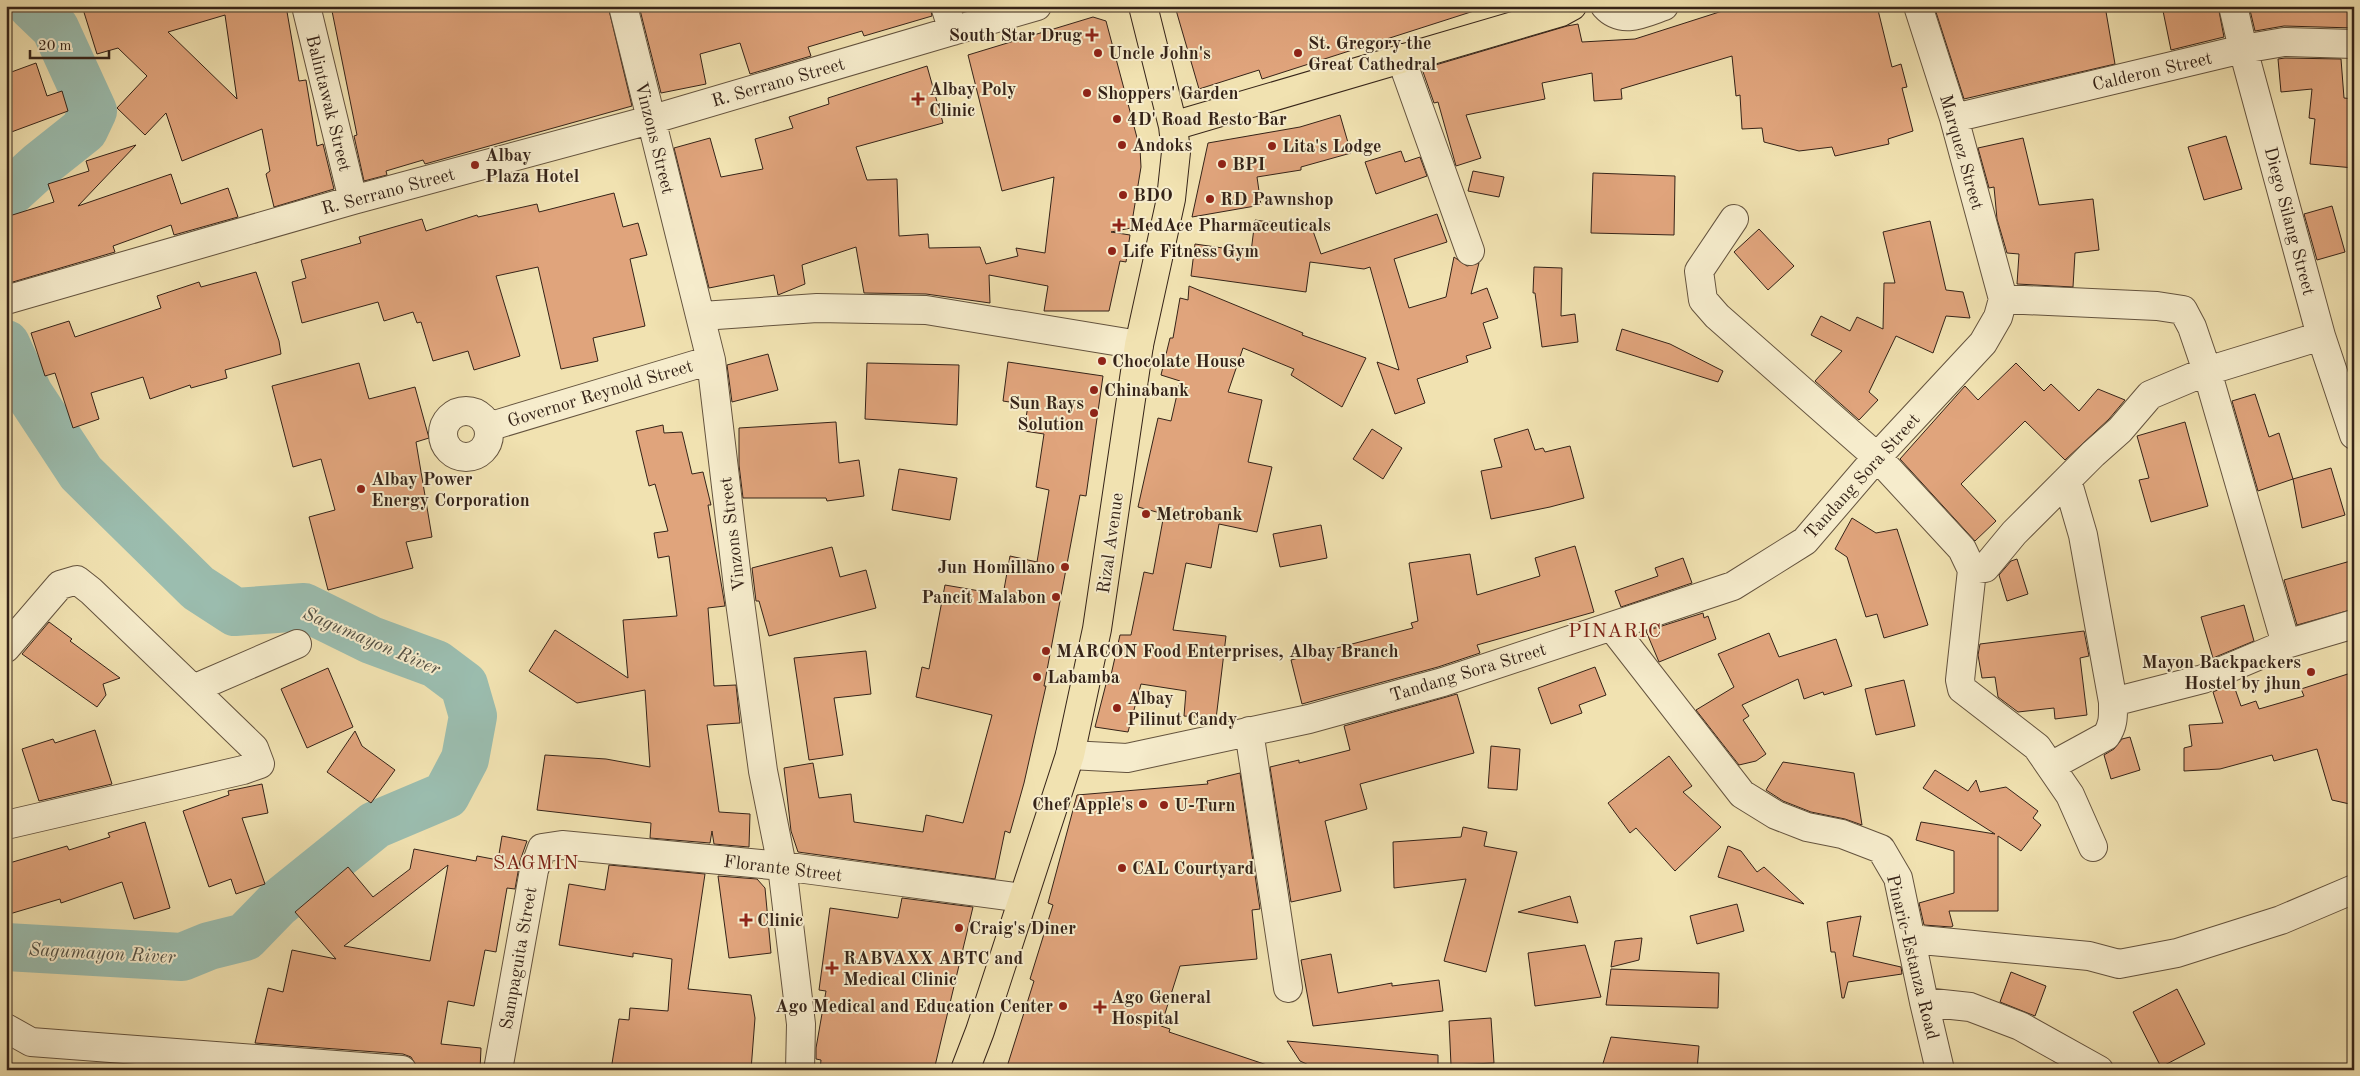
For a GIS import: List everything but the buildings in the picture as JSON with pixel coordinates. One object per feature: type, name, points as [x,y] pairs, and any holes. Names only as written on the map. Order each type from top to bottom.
[{"type":"main road","name":"Rizal Avenue","points":[[965,1070],[1070,755],[1097,629],[1139,345],[1171,199],[1176,152],[1173,126],[1144,6]]},
{"type":"main road","points":[[1173,126],[1561,12],[1572,6]]},
{"type":"street","name":"Balintawak Street","points":[[306,6],[353,200]]},
{"type":"street","name":"Vinzons Street","points":[[623,6],[650,120],[702,316],[711,360],[762,761],[782,866],[801,1024],[800,1070]]},
{"type":"street","name":"R. Serrano Street","points":[[17,298],[353,200],[650,120],[949,18],[1036,6]]},
{"type":"street","points":[[1604,6],[1619,16],[1632,17],[1664,6]]},
{"type":"street","name":"Marquez Street","points":[[1918,6],[1954,118],[2003,299]]},
{"type":"street","name":"Diego Silang Street","points":[[2233,6],[2321,336],[2354,435]]},
{"type":"street","name":"Calderon Street","points":[[1954,118],[2243,49],[2284,42],[2354,44]]},
{"type":"street","points":[[1401,58],[1470,251]]},
{"type":"street","points":[[1734,219],[1699,271],[1704,300],[1717,316],[1877,457],[1962,549],[1972,570],[1961,670],[1962,689],[2037,747],[2070,795],[2092,847]]},
{"type":"street","points":[[2003,299],[2157,306],[2183,310],[2192,327],[2207,370],[2286,644]]},
{"type":"street","name":"Tandang Sora Street","points":[[1070,755],[1127,758],[1308,719],[1443,682],[1733,586],[1805,541],[1877,457],[1983,343],[1998,317],[2003,299]]},
{"type":"street","points":[[702,316],[817,308],[926,310],[1139,345]]},
{"type":"street","points":[[1972,570],[1985,568],[2014,534],[2120,430],[2150,395],[2207,370],[2321,336]]},
{"type":"street","name":"Governor Reynold Street","points":[[488,427],[711,360]]},
{"type":"street","points":[[2050,766],[2106,736],[2111,728],[2113,702],[2083,535],[2068,480]]},
{"type":"street","points":[[6,648],[60,585],[77,580],[91,590],[254,748],[260,764],[233,773],[6,825]]},
{"type":"street","points":[[2113,702],[2203,680],[2286,644],[2354,624]]},
{"type":"street","name":"Pinaric-Estanza Road","points":[[1612,627],[1742,794],[1776,815],[1807,827],[1842,834],[1881,849],[1898,878],[1940,1070]]},
{"type":"street","points":[[192,689],[297,644]]},
{"type":"street","points":[[1249,732],[1288,988]]},
{"type":"street","name":"Florante Street","points":[[542,848],[562,845],[782,866],[1025,893]]},
{"type":"street","name":"Sampaguita Street","points":[[498,1070],[534,870],[542,848]]},
{"type":"street","points":[[1911,939],[2089,956],[2119,964],[2177,953],[2281,920],[2354,889]]},
{"type":"street","points":[[1924,1002],[1970,1007],[2020,1026],[2099,1070]]},
{"type":"street","points":[[6,1028],[31,1042],[402,1070]]},
{"type":"waterway","name":"Sagumayon River","points":[[6,196],[40,165],[84,130],[93,111],[55,28],[32,6]]},
{"type":"waterway","name":"Sagumayon River","points":[[6,344],[29,394],[81,473],[198,588],[235,612],[304,607],[371,640],[436,664],[464,685],[473,716],[465,759],[446,795],[375,825],[277,904],[245,937],[209,946],[182,957],[6,947]]},
{"type":"place","name":"South Star Drug","points":[[1092,35]]},
{"type":"place","name":"Uncle John's","points":[[1098,53]]},
{"type":"place","name":"St. Gregory the Great Cathedral","points":[[1298,53]]},
{"type":"place","name":"Shoppers' Garden","points":[[1087,93]]},
{"type":"place","name":"Albay Poly Clinic","points":[[918,99]]},
{"type":"place","name":"4D' Road Resto Bar","points":[[1117,119]]},
{"type":"place","name":"Andoks","points":[[1122,145]]},
{"type":"place","name":"Lita's Lodge","points":[[1272,146]]},
{"type":"place","name":"BPI","points":[[1222,164]]},
{"type":"place","name":"Albay Plaza Hotel","points":[[475,165]]},
{"type":"place","name":"BDO","points":[[1123,195]]},
{"type":"place","name":"RD Pawnshop","points":[[1210,199]]},
{"type":"place","name":"MedAce Pharmaceuticals","points":[[1119,225]]},
{"type":"place","name":"Life Fitness Gym","points":[[1112,251]]},
{"type":"place","name":"Chocolate House","points":[[1102,361]]},
{"type":"place","name":"Chinabank","points":[[1094,390]]},
{"type":"place","name":"Sun Rays Solution","points":[[1094,413]]},
{"type":"place","name":"Albay Power Energy Corporation","points":[[361,489]]},
{"type":"place","name":"Metrobank","points":[[1146,514]]},
{"type":"place","name":"Jun Homillano","points":[[1065,567]]},
{"type":"place","name":"Pancit Malabon","points":[[1056,597]]},
{"type":"place","name":"MARCON Food Enterprises, Albay Branch","points":[[1046,651]]},
{"type":"place","name":"Mayon Backpackers Hostel by jhun","points":[[2311,672]]},
{"type":"place","name":"Labamba","points":[[1037,677]]},
{"type":"place","name":"Albay Pilinut Candy","points":[[1117,708]]},
{"type":"place","name":"Chef Apple's","points":[[1143,804]]},
{"type":"place","name":"U-Turn","points":[[1164,805]]},
{"type":"place","name":"CAL Courtyard","points":[[1122,868]]},
{"type":"place","name":"Clinic","points":[[746,920]]},
{"type":"place","name":"Craig's Diner","points":[[959,928]]},
{"type":"place","name":"RABVAXX ABTC and Medical Clinic","points":[[832,968]]},
{"type":"place","name":"Ago Medical and Education Center","points":[[1063,1006]]},
{"type":"place","name":"Ago General Hospital","points":[[1100,1007]]},
{"type":"district","name":"PINARIC","points":[[1615,630]]},
{"type":"district","name":"SAGMIN","points":[[536,862]]}]
